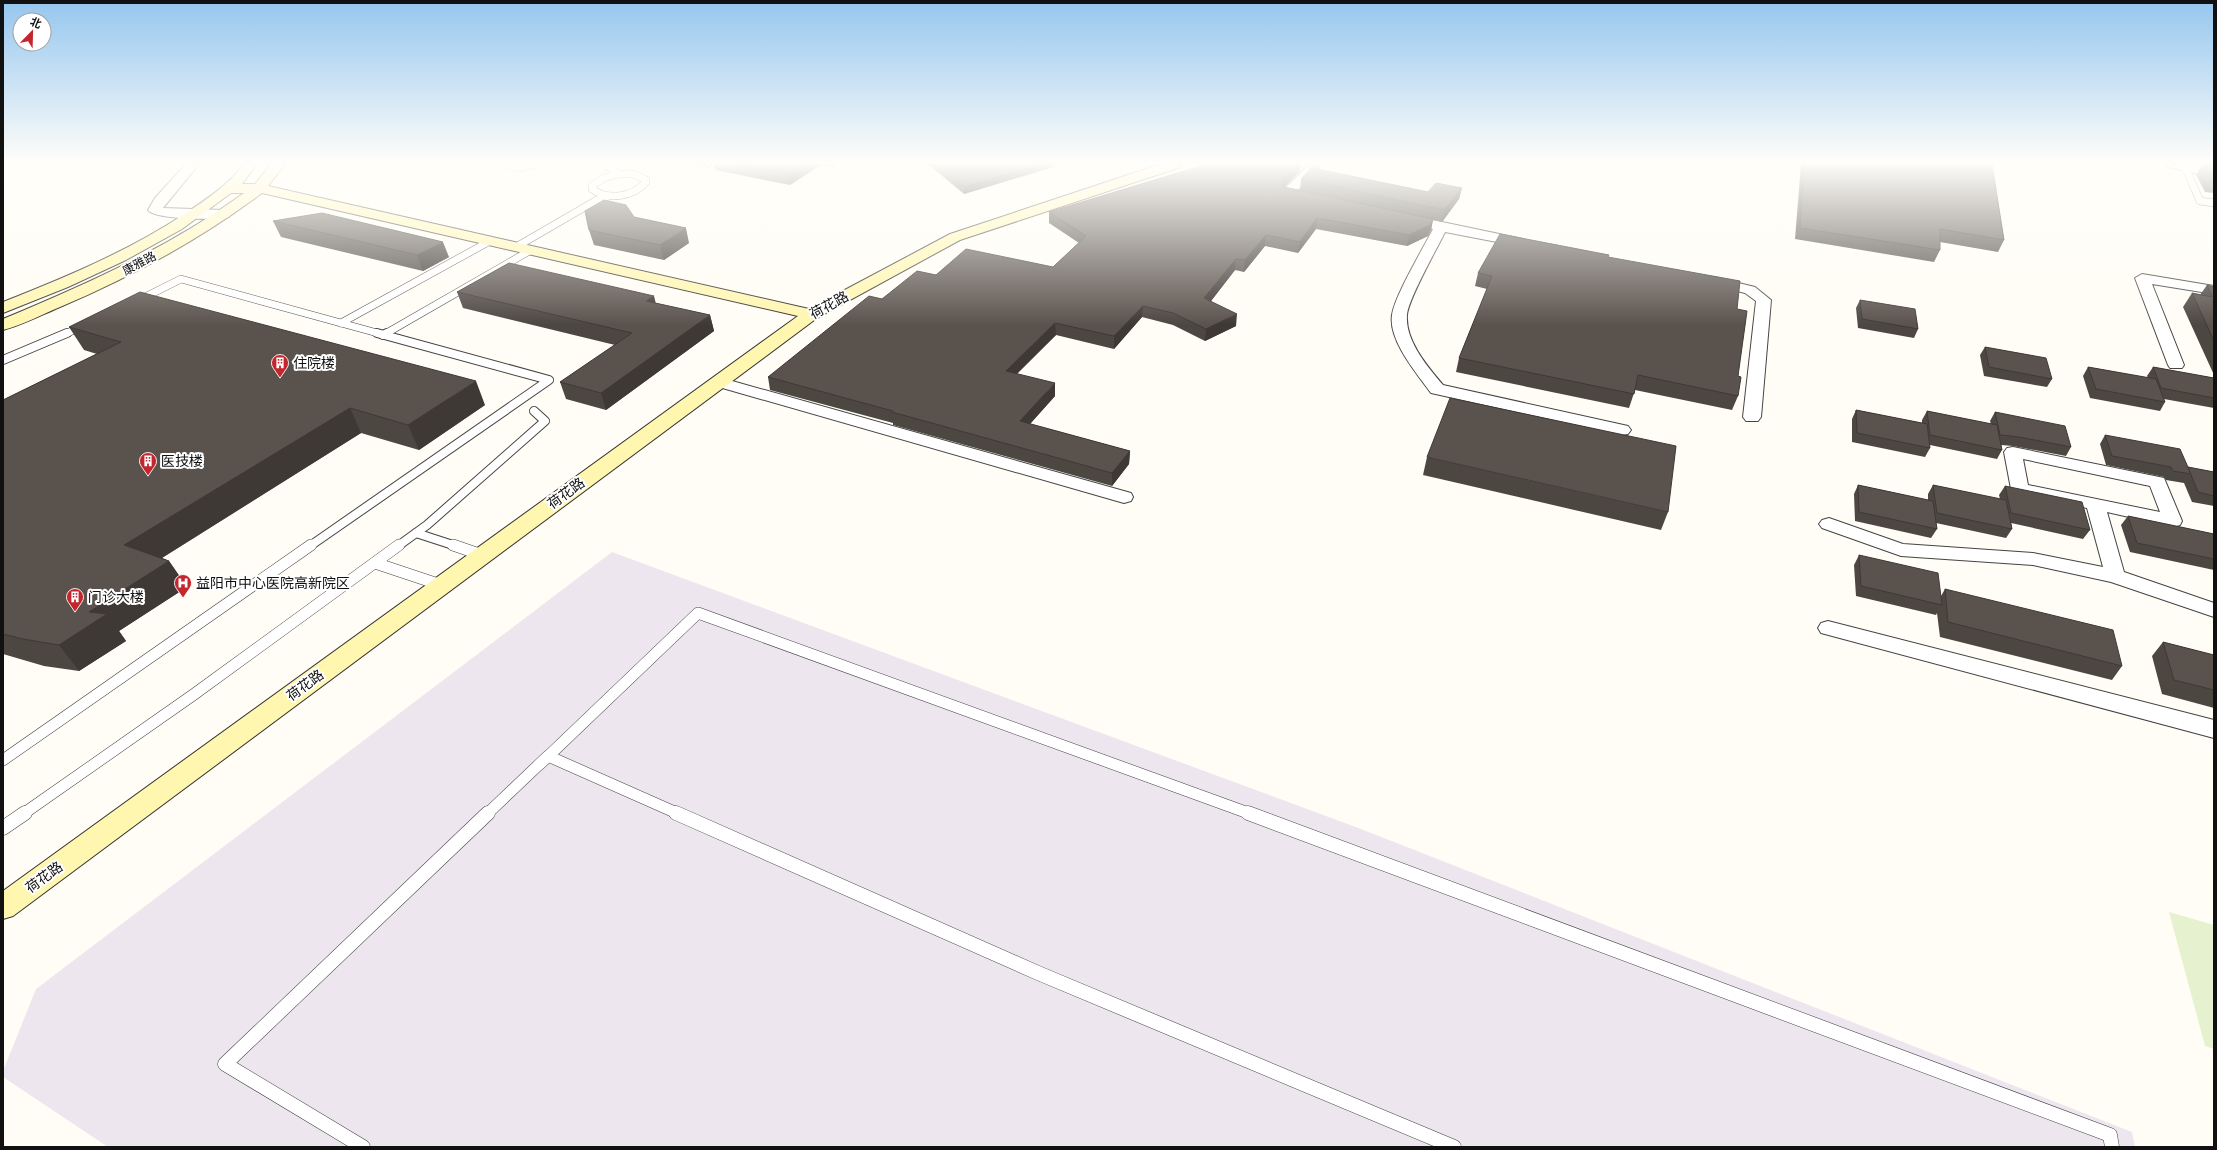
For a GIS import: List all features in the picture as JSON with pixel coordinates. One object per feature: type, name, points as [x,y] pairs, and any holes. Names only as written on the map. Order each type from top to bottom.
[{"type":"street","name":"康雅路","points":[[3,308],[104,264],[189,218]]},
{"type":"street","name":"康雅路","points":[[3,325],[84,291],[136,266],[218,218]]},
{"type":"street","points":[[388,218],[811,314]]},
{"type":"street","name":"荷花路","points":[[3,907],[811,314],[955,237],[1014,218]]},
{"type":"street","points":[[1401,218],[1534,245]]},
{"type":"street","points":[[1441,227],[1398,314],[1403,335],[1418,366],[1437,389],[1622,430]]},
{"type":"street","points":[[2176,365],[2142,278],[2214,290]]},
{"type":"street","points":[[1704,279],[1750,290],[1764,300],[1752,417]]},
{"type":"street","points":[[718,382],[1124,497]]},
{"type":"street","points":[[2012,452],[2158,482],[2173,521],[2095,504],[2020,488],[2012,452]]},
{"type":"street","points":[[2095,504],[2115,576]]},
{"type":"street","points":[[1829,524],[1901,550],[2033,559],[2115,576],[2214,610]]},
{"type":"street","points":[[1828,628],[2214,729]]},
{"type":"lane","points":[[384,335],[561,218]]},
{"type":"lane","points":[[518,247],[567,218]]},
{"type":"lane","points":[[341,323],[490,241]]},
{"type":"lane","points":[[3,760],[549,380],[181,279],[129,305]]},
{"type":"lane","points":[[3,360],[95,320]]},
{"type":"lane","points":[[3,828],[193,695],[416,533],[545,420],[534,411]]},
{"type":"lane","points":[[416,533],[482,555]]},
{"type":"lane","points":[[375,563],[441,586]]},
{"type":"lane","points":[[363,1147],[225,1064],[698,613],[1152,778],[2110,1135],[2112,1147]]},
{"type":"lane","points":[[540,764],[548,756],[1038,973],[1454,1147]]},
{"type":"shaded area","points":[[612,552],[1361,829],[2132,1132],[2135,1147],[108,1147],[3,1077],[3,1071],[36,989]]},
{"type":"green space","points":[[2169,912],[2214,925],[2214,1049],[2205,1046]]},
{"type":"building","points":[[293,218],[341,218],[443,242],[417,255],[273,221]]},
{"type":"building","points":[[586,218],[637,218],[686,228],[660,245],[589,230]]},
{"type":"building","points":[[1058,218],[1427,218],[1433,219],[1430,225],[1409,235],[1317,218],[1300,242],[1266,235],[1245,260],[1236,259],[1204,298],[1237,314],[1206,329],[1173,313],[1143,306],[1114,336],[1055,323],[1006,371],[1055,383],[1020,421],[1130,451],[1112,473],[768,377],[869,296],[882,299],[917,271],[936,275],[966,249],[1053,267],[1086,236]]},
{"type":"building","points":[[1801,218],[2000,218],[2004,240],[1940,229],[1940,250],[1800,228]]},
{"type":"building","points":[[1500,234],[1609,255],[1608,257],[1740,281],[1737,309],[1747,311],[1738,376],[1741,377],[1738,396],[1638,375],[1634,394],[1459,358],[1492,276],[1478,273]]},
{"type":"building","points":[[509,263],[654,296],[646,301],[710,315],[601,393],[560,382],[632,333],[457,292]]},
{"type":"building","points":[[2207,285],[2214,287],[2214,341],[2192,293],[2212,297]]},
{"type":"building","points":[[140,292],[476,381],[408,425],[350,408],[124,545],[169,561],[89,612],[107,614],[59,645],[3,634],[3,400],[121,342],[69,327]]},
{"type":"building","points":[[1860,300],[1915,309],[1918,329],[1862,319]]},
{"type":"building","points":[[1985,347],[2046,358],[2052,379],[1989,367]]},
{"type":"building","points":[[2088,367],[2156,379],[2165,402],[2096,389]]},
{"type":"building","points":[[2153,367],[2214,378],[2214,398],[2161,388]]},
{"type":"building","points":[[1450,398],[1676,446],[1668,512],[1427,457]]},
{"type":"building","points":[[1856,410],[1927,424],[1930,448],[1857,433]]},
{"type":"building","points":[[1927,411],[1997,425],[2002,450],[1930,435]]},
{"type":"building","points":[[1995,412],[2065,426],[2071,447],[2000,435]]},
{"type":"building","points":[[2105,435],[2180,449],[2191,474],[2173,471],[2171,467],[2112,456]]},
{"type":"building","points":[[2188,467],[2214,472],[2214,496],[2198,492]]},
{"type":"building","points":[[1858,485],[1933,501],[1937,529],[1859,512]]},
{"type":"building","points":[[1933,485],[2006,500],[2012,529],[1937,513]]},
{"type":"building","points":[[2005,486],[2082,502],[2090,530],[2011,513]]},
{"type":"building","points":[[2128,516],[2214,534],[2214,559],[2137,543]]},
{"type":"building","points":[[1859,555],[1938,573],[1942,605],[1861,586]]},
{"type":"building","points":[[1945,589],[2113,630],[2122,666],[1948,622]]},
{"type":"building","points":[[2163,642],[2214,655],[2214,690],[2174,680]]},
{"type":"place","name":"住院楼","points":[[280,378]]},
{"type":"place","name":"医技楼","points":[[148,476]]},
{"type":"place","name":"益阳市中心医院高新院区","points":[[183,598]]},
{"type":"place","name":"门诊大楼","points":[[75,612]]}]
